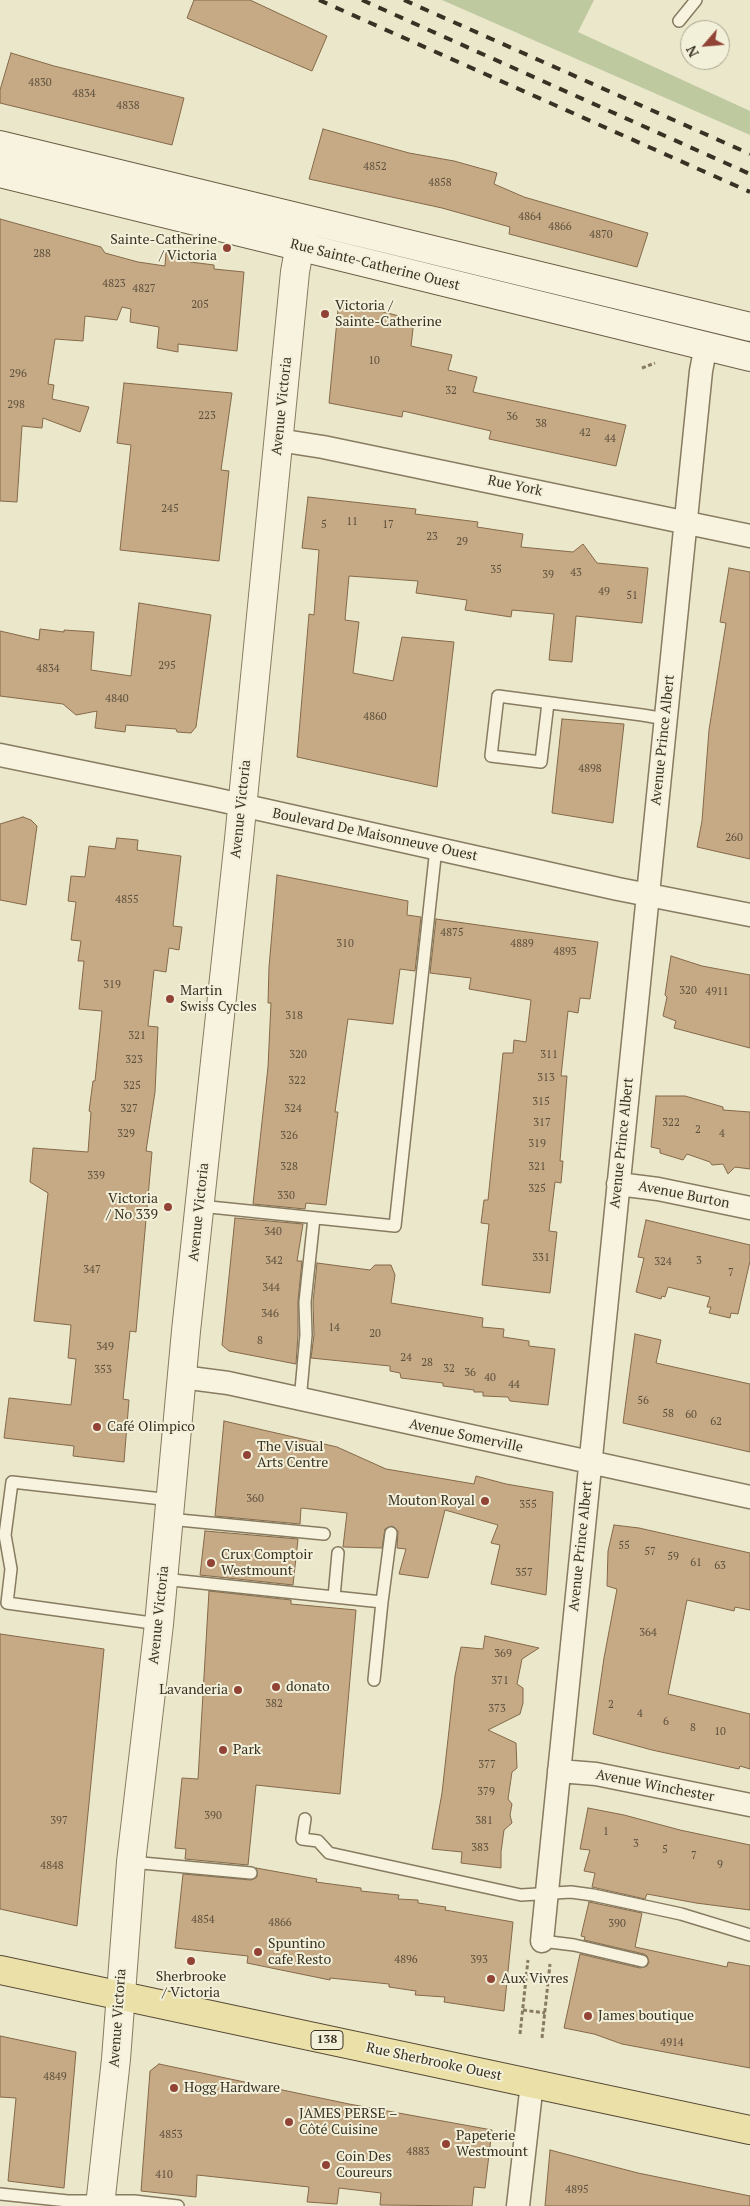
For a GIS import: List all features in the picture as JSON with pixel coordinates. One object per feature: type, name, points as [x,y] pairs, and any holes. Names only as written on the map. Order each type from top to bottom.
[{"type":"main road","name":"Rue Sherbrooke Ouest","points":[[0,1970],[750,2130]]},
{"type":"street","name":"Rue Sainte-Catherine Ouest","points":[[0,145],[750,327]]},
{"type":"street","name":"Rue Sainte-Catherine Ouest","points":[[0,173],[750,357]]},
{"type":"street","name":"Avenue Victoria","points":[[100,2204],[116,2059],[131,1862],[163,1579],[278,440],[299,246],[304,218]]},
{"type":"street","name":"Avenue Prince Albert","points":[[540,1953],[701,371],[706,345]]},
{"type":"street","name":"Rue York","points":[[278,440],[323,447],[750,536]]},
{"type":"street","name":"Boulevard De Maisonneuve Ouest","points":[[0,755],[750,916]]},
{"type":"street","name":"Avenue Burton","points":[[618,1184],[658,1189],[750,1208]]},
{"type":"street","name":"Avenue Somerville","points":[[182,1377],[228,1384],[750,1497]]},
{"type":"street","name":"Avenue Winchester","points":[[559,1771],[612,1777],[750,1805]]},
{"type":"street","points":[[518,2206],[532,2083]]},
{"type":"lane","points":[[679,21],[696,0]]},
{"type":"lane","points":[[548,703],[541,762],[491,756],[498,696],[666,719]]},
{"type":"lane","points":[[200,1206],[395,1226],[436,848]]},
{"type":"lane","points":[[300,1401],[306,1335],[305,1302],[314,1218]]},
{"type":"lane","points":[[158,1624],[7,1603],[11,1568],[5,1535],[12,1482],[324,1534]]},
{"type":"lane","points":[[374,1680],[391,1533]]},
{"type":"lane","points":[[334,1597],[338,1552]]},
{"type":"lane","points":[[163,1579],[382,1602]]},
{"type":"lane","points":[[305,1819],[302,1839],[318,1841],[329,1853],[522,1895],[571,1892],[593,1895],[680,1914],[750,1935]]},
{"type":"lane","points":[[131,1862],[251,1873]]},
{"type":"lane","points":[[540,1953],[574,1945],[642,1962]]},
{"type":"lane","points":[[0,2194],[100,2204],[134,2202],[178,2206]]},
{"type":"path","points":[[642,368],[660,361]]},
{"type":"path","points":[[520,2034],[523,2010],[540,1953]]},
{"type":"path","points":[[540,1953],[545,2013],[542,2038]]},
{"type":"path","points":[[523,2010],[545,2013]]},
{"type":"green space","points":[[442,0],[594,0],[578,32],[750,111],[750,135]]},
{"type":"building","points":[[194,0],[250,0],[327,36],[312,71],[187,18]]},
{"type":"building","points":[[11,53],[54,66],[184,98],[172,145],[0,103],[0,90]]},
{"type":"building","points":[[323,129],[409,153],[454,161],[497,173],[494,184],[524,197],[648,233],[637,267],[509,234],[510,227],[442,208],[309,179]]},
{"type":"building","points":[[0,219],[101,247],[105,253],[138,262],[165,266],[166,252],[191,255],[190,262],[214,265],[214,269],[244,272],[237,351],[178,344],[178,352],[157,348],[159,327],[130,322],[131,309],[122,307],[117,320],[85,316],[83,341],[55,339],[48,384],[54,385],[52,399],[89,407],[80,432],[43,418],[42,428],[22,426],[17,502],[0,501]]},
{"type":"building","points":[[339,300],[414,320],[411,346],[452,355],[448,370],[477,377],[473,392],[626,425],[616,466],[489,439],[491,431],[403,411],[402,417],[329,403]]},
{"type":"building","points":[[124,383],[232,393],[221,470],[229,471],[219,561],[120,550],[131,445],[117,443]]},
{"type":"building","points":[[308,497],[416,509],[415,514],[478,522],[477,527],[523,534],[521,547],[573,552],[583,544],[597,563],[648,568],[642,623],[576,616],[572,662],[549,660],[554,614],[512,610],[511,617],[465,610],[467,600],[416,593],[418,581],[349,576],[345,620],[359,622],[353,673],[393,681],[402,637],[454,642],[437,787],[297,757],[309,614],[314,615],[319,550],[302,548]]},
{"type":"building","points":[[729,568],[750,572],[750,859],[697,847],[702,821],[709,730],[726,623],[720,622]]},
{"type":"building","points":[[139,603],[211,615],[196,727],[191,733],[177,732],[176,729],[126,725],[125,732],[95,728],[97,711],[76,715],[63,704],[0,696],[0,631],[39,640],[40,629],[64,632],[64,630],[94,632],[91,670],[131,676]]},
{"type":"building","points":[[562,719],[624,724],[613,823],[552,813]]},
{"type":"building","points":[[23,817],[31,820],[37,826],[26,905],[0,900],[0,824]]},
{"type":"building","points":[[117,838],[138,840],[137,850],[181,856],[173,926],[182,927],[179,950],[169,948],[166,972],[154,970],[148,1026],[158,1027],[155,1092],[146,1151],[152,1152],[136,1332],[130,1331],[123,1399],[129,1400],[124,1462],[73,1456],[74,1446],[4,1438],[9,1398],[71,1405],[76,1359],[68,1358],[71,1325],[34,1321],[48,1193],[30,1182],[33,1148],[88,1152],[91,1112],[89,1111],[93,1081],[95,1081],[102,1011],[79,1009],[84,961],[78,961],[81,941],[71,940],[76,902],[68,901],[71,876],[85,877],[89,846],[115,849]]},
{"type":"building","points":[[277,875],[408,901],[407,915],[421,917],[415,971],[400,969],[393,1024],[348,1019],[335,1112],[338,1112],[326,1205],[306,1203],[305,1209],[253,1204],[268,1067],[271,1003],[268,1003],[269,967]]},
{"type":"building","points":[[436,919],[598,942],[590,999],[580,998],[578,1013],[568,1011],[561,1076],[567,1076],[560,1161],[563,1161],[561,1183],[555,1182],[549,1231],[557,1232],[550,1293],[482,1285],[489,1224],[481,1223],[484,1200],[488,1200],[503,1053],[513,1053],[514,1040],[526,1042],[531,1000],[469,989],[471,978],[430,973]]},
{"type":"building","points":[[671,956],[702,966],[750,975],[750,1048],[674,1028],[676,1021],[663,1016]]},
{"type":"building","points":[[656,1096],[685,1096],[723,1107],[723,1110],[750,1112],[750,1169],[735,1167],[728,1174],[723,1164],[712,1165],[710,1162],[687,1154],[683,1160],[660,1153],[660,1149],[651,1147]]},
{"type":"building","points":[[235,1218],[303,1224],[297,1261],[302,1261],[298,1301],[296,1364],[229,1351],[222,1345]]},
{"type":"building","points":[[646,1220],[750,1245],[750,1261],[738,1314],[731,1313],[730,1318],[709,1313],[711,1307],[707,1307],[710,1297],[668,1287],[665,1297],[662,1296],[661,1299],[636,1292],[644,1258],[638,1257]]},
{"type":"building","points":[[317,1263],[370,1270],[375,1265],[391,1265],[395,1275],[391,1303],[483,1318],[482,1327],[504,1329],[503,1337],[529,1341],[529,1346],[555,1349],[548,1405],[510,1401],[508,1397],[483,1396],[483,1392],[443,1386],[443,1383],[401,1378],[400,1373],[390,1371],[390,1366],[311,1358],[314,1335],[313,1302]]},
{"type":"building","points":[[635,1334],[661,1340],[656,1363],[750,1384],[750,1452],[623,1423]]},
{"type":"building","points":[[224,1421],[337,1447],[386,1469],[474,1484],[476,1476],[506,1484],[553,1492],[546,1595],[491,1584],[500,1545],[491,1543],[498,1525],[445,1510],[428,1578],[399,1574],[406,1549],[397,1548],[398,1531],[392,1526],[385,1529],[382,1548],[343,1547],[347,1513],[301,1508],[300,1524],[215,1516]]},
{"type":"building","points":[[614,1525],[639,1528],[750,1553],[750,1610],[735,1607],[734,1611],[687,1600],[668,1694],[750,1714],[750,1769],[740,1766],[739,1769],[652,1750],[593,1734],[604,1658],[617,1589],[607,1586],[608,1551]]},
{"type":"building","points":[[205,1531],[298,1539],[293,1585],[200,1575]]},
{"type":"building","name":"donato","points":[[209,1591],[291,1600],[291,1604],[356,1610],[340,1794],[256,1785],[248,1865],[185,1859],[186,1849],[175,1848],[182,1778],[198,1779]]},
{"type":"building","points":[[0,1634],[104,1649],[77,1926],[0,1909]]},
{"type":"building","points":[[485,1636],[539,1648],[522,1659],[517,1684],[523,1688],[523,1703],[520,1714],[488,1730],[516,1743],[517,1768],[512,1772],[508,1799],[512,1804],[510,1815],[512,1823],[504,1830],[501,1868],[461,1863],[462,1852],[432,1849],[442,1793],[455,1676],[461,1647],[483,1649]]},
{"type":"building","points":[[588,1808],[750,1845],[750,1910],[647,1894],[645,1899],[592,1887],[595,1873],[584,1871],[590,1850],[580,1849]]},
{"type":"building","points":[[256,1868],[317,1879],[316,1882],[361,1888],[361,1891],[399,1895],[398,1899],[418,1900],[418,1903],[446,1907],[445,1910],[513,1922],[504,2011],[444,2002],[445,1997],[415,1995],[416,1991],[389,1987],[389,1984],[330,1978],[330,1980],[247,1963],[248,1956],[175,1948],[183,1874],[251,1880],[257,1877]]},
{"type":"building","points":[[589,1902],[642,1913],[635,1947],[727,1967],[728,1962],[750,1966],[750,2068],[622,2044],[594,2034],[564,2028],[580,1954],[640,1968],[647,1966],[649,1962],[644,1954],[584,1940],[585,1937],[581,1936]]},
{"type":"building","points":[[0,2036],[76,2052],[64,2188],[8,2181],[16,2098],[0,2097]]},
{"type":"building","points":[[159,2064],[349,2104],[492,2130],[485,2188],[474,2187],[472,2206],[380,2205],[381,2193],[339,2188],[337,2204],[307,2202],[309,2187],[197,2175],[196,2197],[141,2191],[150,2071]]},
{"type":"building","points":[[550,2150],[638,2173],[750,2196],[750,2206],[545,2206]]},
{"type":"railway","points":[[319,0],[750,192]]},
{"type":"railway","points":[[362,0],[750,174]]},
{"type":"railway","points":[[404,0],[750,154]]},
{"type":"place","name":"Sainte-Catherine / Victoria","points":[[227,248]]},
{"type":"place","name":"Victoria / Sainte-Catherine","points":[[325,314]]},
{"type":"place","name":"Martin Swiss Cycles","points":[[170,999]]},
{"type":"place","name":"Victoria / No 339","points":[[168,1207]]},
{"type":"place","name":"Café Olimpico","points":[[97,1427]]},
{"type":"place","name":"The Visual Arts Centre","points":[[247,1455]]},
{"type":"place","name":"Mouton Royal","points":[[485,1501]]},
{"type":"place","name":"Crux Comptoir Westmount","points":[[211,1563]]},
{"type":"place","name":"donato","points":[[276,1687]]},
{"type":"place","name":"Lavanderia","points":[[238,1690]]},
{"type":"place","name":"Park","points":[[223,1750]]},
{"type":"place","name":"Spuntino cafe Resto","points":[[258,1952]]},
{"type":"place","name":"Sherbrooke / Victoria","points":[[191,1961]]},
{"type":"place","name":"Aux Vivres","points":[[491,1979]]},
{"type":"place","name":"James boutique","points":[[588,2016]]},
{"type":"place","name":"Hogg Hardware","points":[[174,2088]]},
{"type":"place","name":"JAMES PERSE – Côté Cuisine","points":[[289,2122]]},
{"type":"place","name":"Papeterie Westmount","points":[[446,2144]]},
{"type":"place","name":"Coin Des Coureurs","points":[[326,2165]]}]
